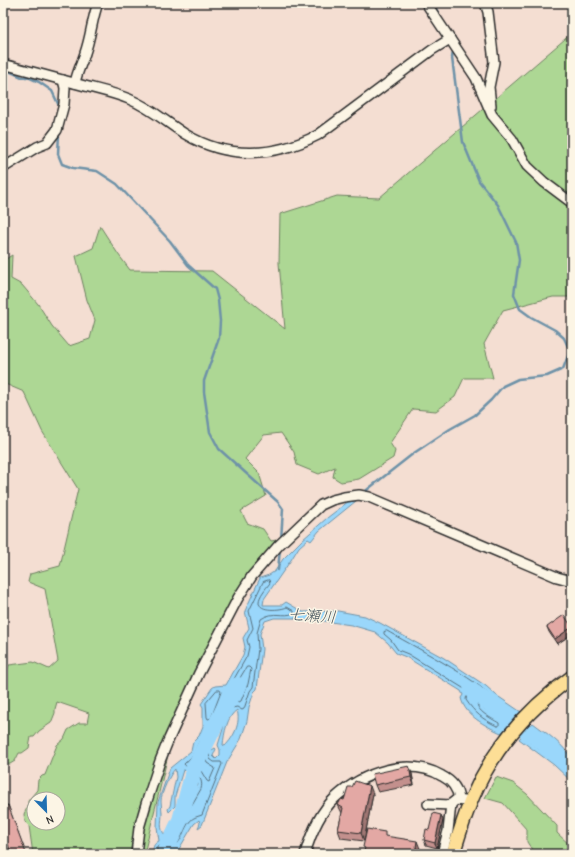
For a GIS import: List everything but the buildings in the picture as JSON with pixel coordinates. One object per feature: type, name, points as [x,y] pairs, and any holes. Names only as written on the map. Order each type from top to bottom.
[{"type":"highway","points":[[453,854],[468,799],[501,746],[516,727],[539,704],[572,677]]},
{"type":"street","points":[[74,83],[86,52],[98,3]]},
{"type":"street","points":[[426,3],[476,78],[492,115],[512,139],[527,166],[544,182],[572,204]]},
{"type":"street","points":[[485,3],[488,12],[494,62],[489,87],[492,115]]},
{"type":"street","points":[[3,64],[104,90],[145,106],[186,134],[215,148],[235,152],[261,152],[282,150],[301,144],[318,135],[432,50],[450,39]]},
{"type":"street","points":[[3,168],[47,143],[57,130],[64,104],[65,88],[63,80]]},
{"type":"street","points":[[136,854],[139,828],[160,761],[199,673],[238,598],[252,576],[271,553],[321,506],[344,496],[359,495],[369,497],[557,577],[572,580]]},
{"type":"street","points":[[305,854],[317,821],[329,804],[341,793],[373,775],[398,768],[415,766],[425,768],[439,774],[451,782],[457,791],[468,799]]},
{"type":"street","points":[[442,854],[448,831],[451,805],[454,801],[468,799]]},
{"type":"street","points":[[428,804],[451,805]]},
{"type":"green space","points":[[572,33],[572,297],[553,297],[503,310],[484,344],[493,378],[464,378],[455,397],[436,411],[413,409],[390,443],[395,451],[393,458],[359,479],[341,482],[333,477],[335,467],[319,474],[297,465],[294,452],[281,433],[264,435],[245,459],[259,473],[266,496],[241,511],[247,523],[263,529],[271,541],[282,539],[243,589],[238,608],[207,664],[170,747],[144,854],[33,854],[30,831],[66,831],[66,791],[36,791],[38,780],[45,775],[57,745],[64,739],[68,730],[79,723],[87,723],[89,713],[57,702],[51,723],[39,731],[34,737],[31,737],[29,748],[22,753],[19,753],[15,761],[10,764],[3,764],[3,669],[7,670],[9,665],[33,662],[49,669],[58,661],[45,589],[28,582],[30,574],[60,566],[78,489],[42,431],[24,392],[3,383],[3,261],[12,255],[11,279],[22,285],[38,304],[52,326],[69,346],[90,339],[95,320],[87,300],[76,256],[93,248],[100,226],[130,270],[212,271],[285,329],[279,263],[280,214],[337,196],[379,198]]},
{"type":"green space","points":[[496,777],[513,783],[527,794],[557,826],[557,833],[572,847],[572,854],[533,854],[533,851],[527,842],[527,830],[503,803],[485,798]]},
{"type":"green space","points":[[26,810],[26,823],[25,822],[24,814]]},
{"type":"water","points":[[349,501],[356,501],[319,531],[311,541],[308,539],[299,547],[264,599],[263,605],[282,605],[286,602],[303,612],[338,611],[365,616],[444,658],[521,712],[515,719],[497,705],[481,701],[483,708],[509,725],[501,733],[483,724],[471,715],[463,704],[461,698],[463,695],[461,691],[406,657],[396,653],[388,643],[375,632],[351,625],[324,621],[302,621],[294,618],[274,618],[265,621],[260,634],[262,649],[257,689],[254,692],[249,707],[247,721],[241,739],[227,762],[202,825],[198,828],[200,823],[199,820],[194,824],[176,854],[153,854],[154,846],[159,841],[157,827],[158,802],[170,768],[191,751],[193,742],[199,736],[203,726],[203,707],[201,704],[212,688],[215,686],[226,685],[243,655],[245,647],[243,638],[249,628],[245,611],[260,578],[275,571],[283,559],[327,518]],"holes":[[[227,691],[229,692],[229,695],[224,714],[223,729],[218,745],[220,755],[216,759],[213,756],[216,749],[215,748],[212,750],[211,745],[212,729],[220,702]],[[237,710],[238,720],[236,730],[225,746],[223,745],[225,731],[228,721]],[[175,769],[176,777],[170,806],[168,809],[169,812],[175,806],[175,796],[183,770],[193,776],[198,785],[176,825],[169,833],[165,835],[161,827],[161,798]]]},
{"type":"water","points":[[533,723],[555,740],[569,755],[572,760],[572,782],[554,765],[519,739]]},
{"type":"waterway","points":[[434,3],[438,13]]},
{"type":"waterway","points":[[363,493],[414,453],[450,429],[475,415],[503,386],[518,379],[547,376],[563,369],[570,351],[564,338],[555,330],[531,317],[520,309],[514,294],[519,260],[516,242],[498,205],[479,181],[463,142],[452,58],[453,49]]},
{"type":"waterway","points":[[6,68],[22,77],[28,77],[39,82],[52,91],[60,108]]},
{"type":"waterway","points":[[59,133],[58,154],[62,164],[73,168],[97,171],[117,184],[170,241],[188,265],[215,289],[218,300],[220,321],[219,338],[204,381],[204,392],[210,432],[219,449],[278,502],[283,509],[281,540]]},
{"type":"waterway","points":[[278,570],[280,549]]},
{"type":"waterway","name":"七瀬川","points":[[166,854],[166,850],[180,820],[194,768],[223,710],[238,685]]},
{"type":"waterway","name":"七瀬川","points":[[471,690],[543,743],[572,769]]}]
